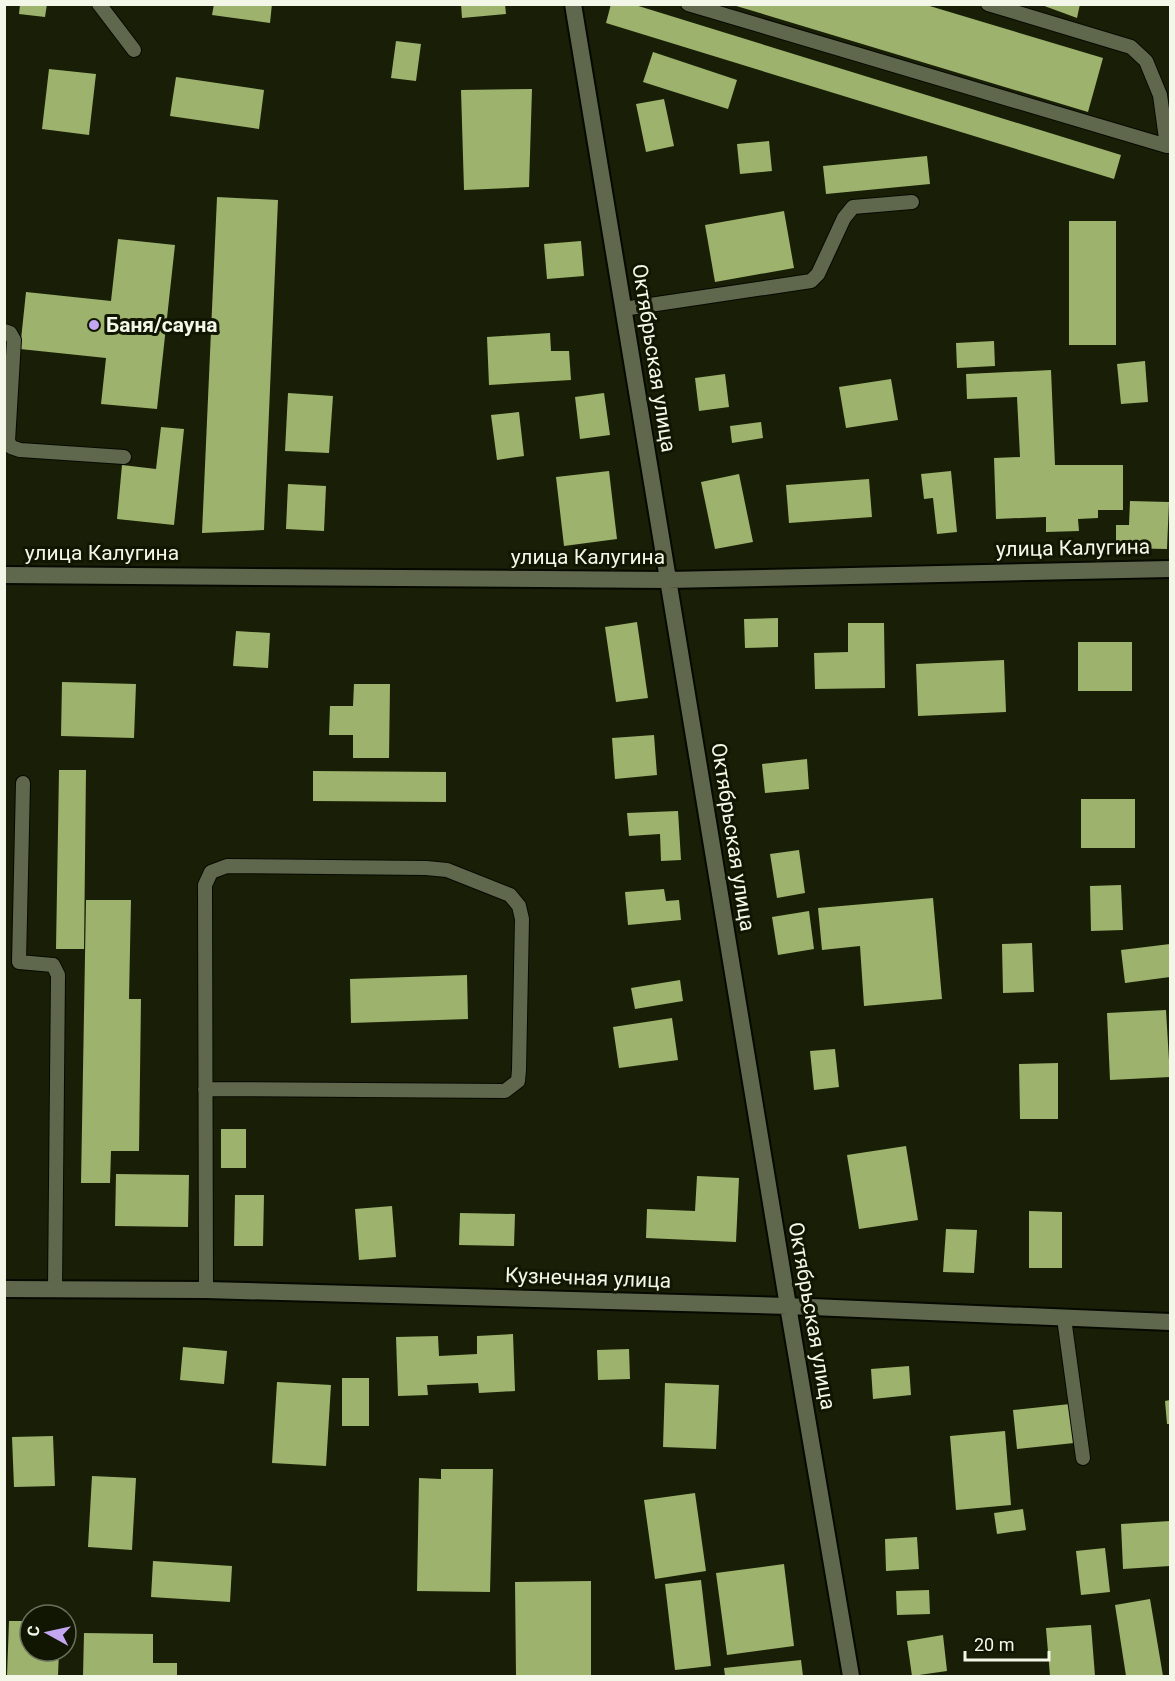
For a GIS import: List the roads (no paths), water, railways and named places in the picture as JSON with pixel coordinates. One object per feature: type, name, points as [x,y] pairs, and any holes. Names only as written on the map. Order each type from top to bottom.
[{"type":"street","name":"Октябрьская улица","points":[[573,4],[850,1677]]},
{"type":"street","name":"улица Калугина","points":[[4,575],[667,580],[1170,569]]},
{"type":"street","name":"Кузнечная улица","points":[[4,1289],[206,1290],[788,1306],[1170,1322]]},
{"type":"lane","points":[[99,4],[134,50]]},
{"type":"lane","points":[[688,4],[1169,147],[1160,95],[1146,61],[1131,47],[988,4]]},
{"type":"lane","points":[[623,309],[811,281],[818,274],[844,218],[853,207],[912,201]]},
{"type":"lane","points":[[4,331],[10,333],[14,340],[8,441],[11,447],[20,450],[124,457]]},
{"type":"lane","points":[[19,962],[23,783]]},
{"type":"lane","points":[[205,1089],[505,1091],[518,1081],[519,1070],[522,919],[519,906],[510,895],[447,870],[227,866],[211,872],[205,885],[205,1089],[206,1290]]},
{"type":"lane","points":[[4,961],[53,965],[58,975],[55,1289]]},
{"type":"lane","points":[[1064,1317],[1083,1458]]},
{"type":"place","name":"Баня/сауна","points":[[94,325]]}]
